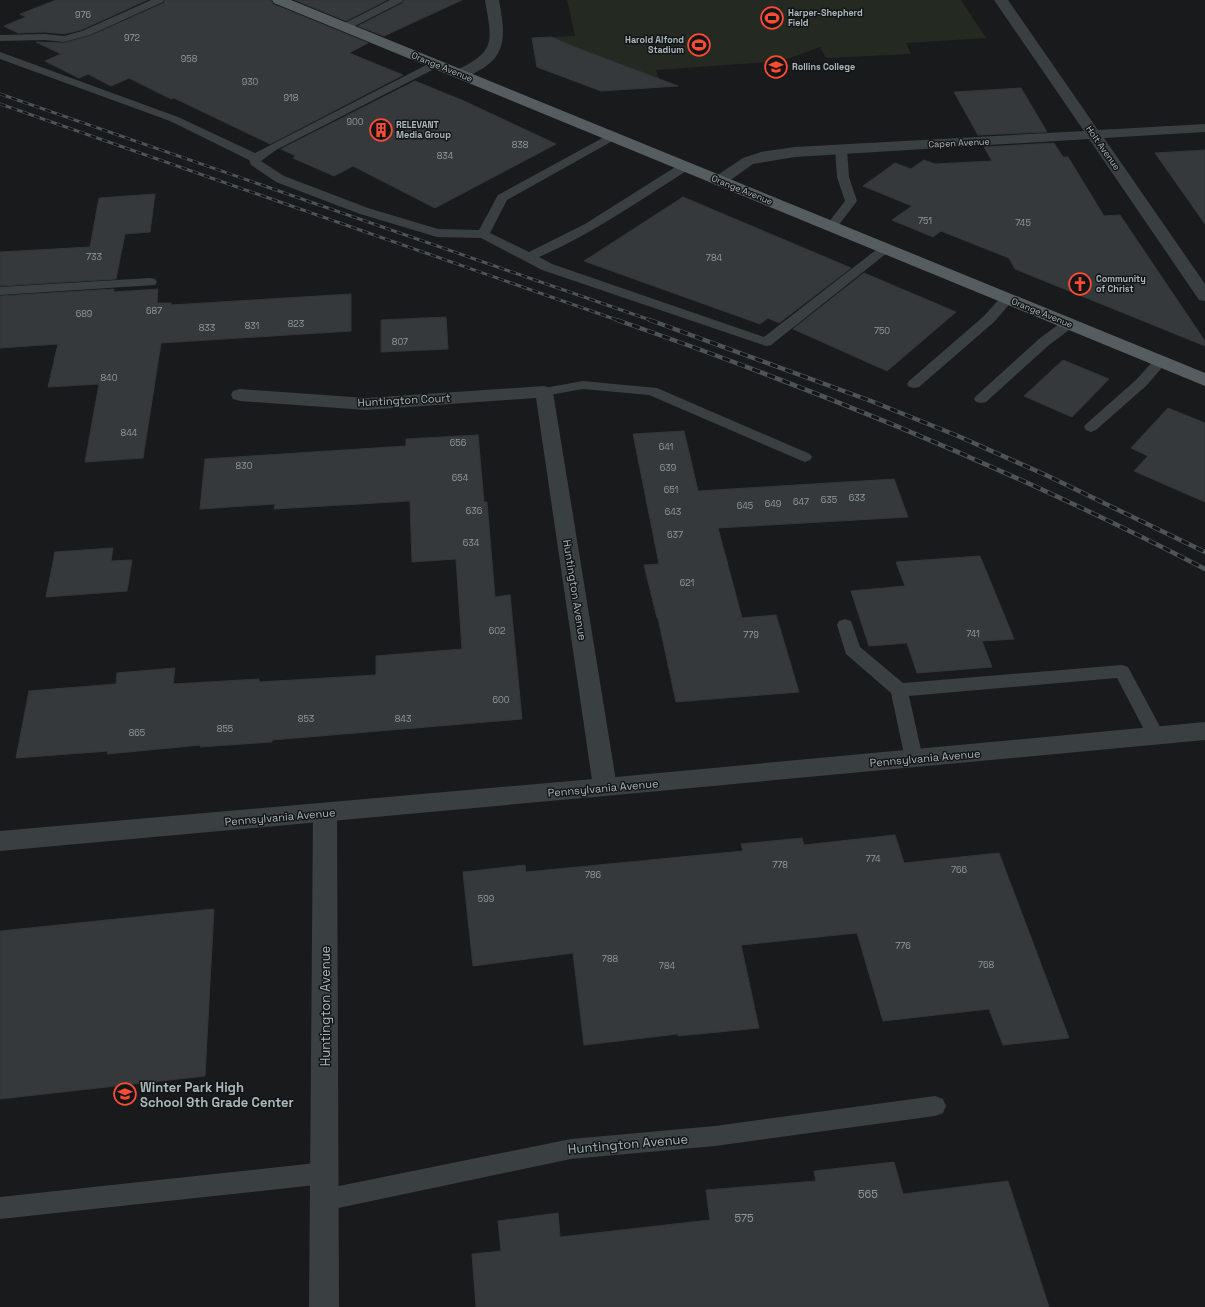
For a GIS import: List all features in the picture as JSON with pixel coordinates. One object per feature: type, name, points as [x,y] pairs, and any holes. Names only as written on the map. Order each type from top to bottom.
[{"type":"main road","name":"Orange Avenue","points":[[279,0],[1205,380]]},
{"type":"street","points":[[460,74],[483,62],[488,58],[495,47],[497,41],[497,31],[492,0]]},
{"type":"street","name":"Holt Avenue","points":[[1001,0],[1205,296]]},
{"type":"street","name":"Capen Avenue","points":[[719,181],[748,161],[761,157],[795,152],[1205,128]]},
{"type":"street","name":"Huntington Court","points":[[240,395],[366,404],[544,392]]},
{"type":"street","name":"Huntington Avenue","points":[[544,392],[606,788]]},
{"type":"street","name":"Pennsylvania Avenue","points":[[0,841],[606,788],[1205,731]]},
{"type":"street","name":"Huntington Avenue","points":[[324,1307],[325,813]]},
{"type":"lane","points":[[0,38],[45,37],[64,39],[86,33],[159,0]]},
{"type":"lane","points":[[345,27],[398,0]]},
{"type":"lane","points":[[0,32],[13,32]]},
{"type":"lane","points":[[33,32],[55,32],[75,35]]},
{"type":"lane","points":[[0,55],[174,119],[255,158],[255,162],[280,179],[364,211],[438,233],[483,234],[547,267],[766,342],[886,249]]},
{"type":"lane","points":[[255,158],[436,64]]},
{"type":"lane","points":[[483,234],[502,198],[612,137]]},
{"type":"lane","points":[[831,227],[850,201],[843,177],[841,149]]},
{"type":"lane","points":[[529,257],[583,231],[684,167]]},
{"type":"lane","points":[[0,291],[150,282]]},
{"type":"lane","points":[[914,384],[989,319],[1007,299]]},
{"type":"lane","points":[[981,399],[1044,342],[1068,324]]},
{"type":"lane","points":[[1091,427],[1140,383],[1160,362]]},
{"type":"lane","points":[[544,392],[583,385],[652,391],[804,457]]},
{"type":"lane","points":[[845,625],[852,650],[899,690],[914,759]]},
{"type":"lane","points":[[899,690],[1122,671],[1156,736]]},
{"type":"lane","name":"Huntington Avenue","points":[[324,1200],[571,1148],[715,1136],[934,1106]]},
{"type":"lane","points":[[0,1208],[324,1173]]},
{"type":"shaded area","name":"Harper-Shepherd Field","points":[[567,0],[961,0],[986,38],[906,43],[911,54],[826,58],[820,47],[782,61],[656,70],[661,87],[601,91],[537,67],[532,38],[575,36]]},
{"type":"building","points":[[56,0],[147,0],[81,30],[64,34],[45,32],[18,33],[4,26],[26,17],[20,14]]},
{"type":"building","points":[[165,0],[271,0],[273,4],[368,43],[349,53],[403,75],[270,144],[174,98],[171,99],[129,78],[111,86],[88,74],[79,78],[45,61],[61,54],[36,42],[64,43],[90,36],[164,3]]},
{"type":"building","points":[[295,0],[387,0],[346,21]]},
{"type":"building","points":[[404,0],[462,0],[384,36],[358,26],[403,3]]},
{"type":"building","points":[[551,37],[678,86],[601,91],[537,67],[532,38]]},
{"type":"building","points":[[415,81],[464,101],[556,144],[435,208],[353,166],[334,176],[293,158],[296,156],[281,149]]},
{"type":"building","points":[[1021,88],[1047,132],[978,135],[954,92]]},
{"type":"building","points":[[1054,143],[1063,157],[1068,157],[1104,216],[1120,215],[1205,341],[1205,346],[1015,269],[1009,258],[941,231],[933,237],[892,220],[912,206],[863,186],[895,163],[911,169],[924,160],[935,164],[992,161],[984,147]]},
{"type":"building","points":[[1205,150],[1205,224],[1155,153]]},
{"type":"building","points":[[155,194],[150,232],[125,234],[116,279],[0,286],[0,252],[90,247],[99,198]]},
{"type":"building","points":[[683,197],[851,268],[779,323],[768,318],[760,324],[584,261]]},
{"type":"building","points":[[864,273],[956,312],[887,371],[793,329]]},
{"type":"building","points":[[114,289],[114,292],[158,289],[157,303],[171,303],[171,305],[351,294],[351,331],[161,343],[143,458],[85,462],[99,384],[48,387],[58,344],[0,348],[0,296]]},
{"type":"building","points":[[446,317],[448,349],[381,352],[381,320]]},
{"type":"building","points":[[1063,360],[1109,379],[1072,417],[1024,396]]},
{"type":"building","points":[[1168,408],[1205,423],[1205,502],[1134,471],[1148,456],[1131,448]]},
{"type":"building","points":[[684,431],[698,491],[894,479],[908,517],[718,528],[742,618],[776,615],[799,692],[676,702],[658,618],[644,565],[659,564],[633,434]]},
{"type":"building","points":[[478,435],[484,502],[487,502],[495,597],[510,595],[522,719],[272,740],[272,742],[200,747],[201,745],[107,754],[108,751],[16,758],[29,691],[116,684],[117,673],[175,668],[173,684],[259,679],[259,682],[376,675],[376,656],[462,649],[456,559],[412,562],[410,501],[274,509],[275,504],[200,509],[205,459],[406,446],[406,439]]},
{"type":"building","points":[[113,548],[111,561],[132,560],[127,591],[46,597],[55,552]]},
{"type":"building","points":[[980,556],[1014,639],[982,641],[992,667],[917,673],[907,643],[869,646],[851,591],[905,586],[896,562]]},
{"type":"building","points":[[895,835],[904,863],[999,853],[1069,1038],[1003,1045],[989,1009],[883,1021],[857,933],[741,945],[759,1028],[678,1036],[678,1034],[584,1045],[573,953],[473,966],[463,872],[525,865],[526,872],[743,851],[741,844],[802,838],[804,845]]},
{"type":"building","points":[[214,909],[205,1076],[0,1099],[0,931]]},
{"type":"building","points":[[894,1162],[903,1194],[1008,1181],[1049,1307],[476,1307],[472,1254],[501,1251],[498,1221],[558,1213],[560,1237],[710,1220],[706,1190],[816,1181],[814,1171]]},
{"type":"railway","points":[[0,94],[653,321]]},
{"type":"railway","points":[[0,104],[620,321]]},
{"type":"railway","points":[[617,320],[767,375],[916,434],[1062,499],[1205,569]]},
{"type":"railway","points":[[650,320],[871,401],[958,436],[1048,476],[1205,552]]},
{"type":"place","name":"Harper-Shepherd Field","points":[[772,18]]},
{"type":"place","name":"Harold Alfond Stadium","points":[[699,45]]},
{"type":"place","name":"Rollins College","points":[[776,67]]},
{"type":"place","name":"RELEVANT Media Group","points":[[381,130]]},
{"type":"place","name":"Community of Christ","points":[[1080,284]]},
{"type":"place","name":"Winter Park High School 9th Grade Center","points":[[125,1094]]}]
